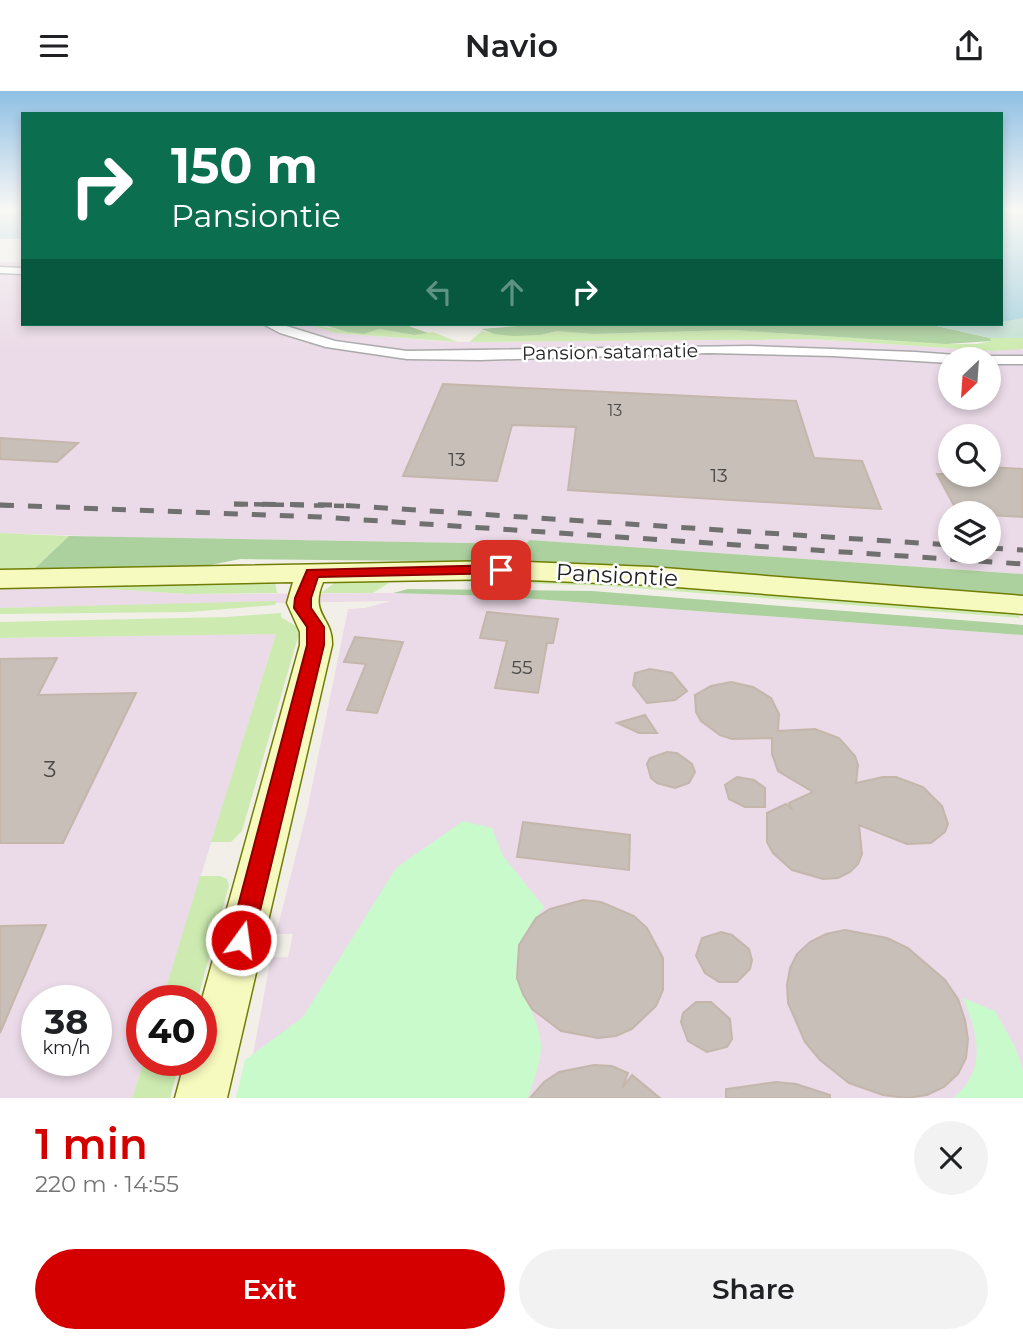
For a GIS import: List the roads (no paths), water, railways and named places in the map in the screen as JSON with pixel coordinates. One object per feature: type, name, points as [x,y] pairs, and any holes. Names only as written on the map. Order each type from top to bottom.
[{"type":"street","points":[[0,270],[21,271]]},
{"type":"street","name":"Pansion satamatie","points":[[276,326],[346,347],[442,356],[566,351],[796,349],[938,358]]},
{"type":"street","points":[[1001,360],[1023,360]]},
{"type":"street","name":"Pansiontie","points":[[0,579],[501,570],[587,572],[1023,605]]},
{"type":"street","points":[[201,1098],[316,645],[315,627],[303,608],[303,598],[312,573]]},
{"type":"water","points":[[1003,256],[1023,256],[1023,318],[1003,322]]},
{"type":"railway","points":[[350,506],[234,504],[339,505],[938,544]]},
{"type":"railway","points":[[20,506],[0,505],[320,517],[1023,564]]},
{"type":"railway","points":[[1001,549],[1023,550]]}]
